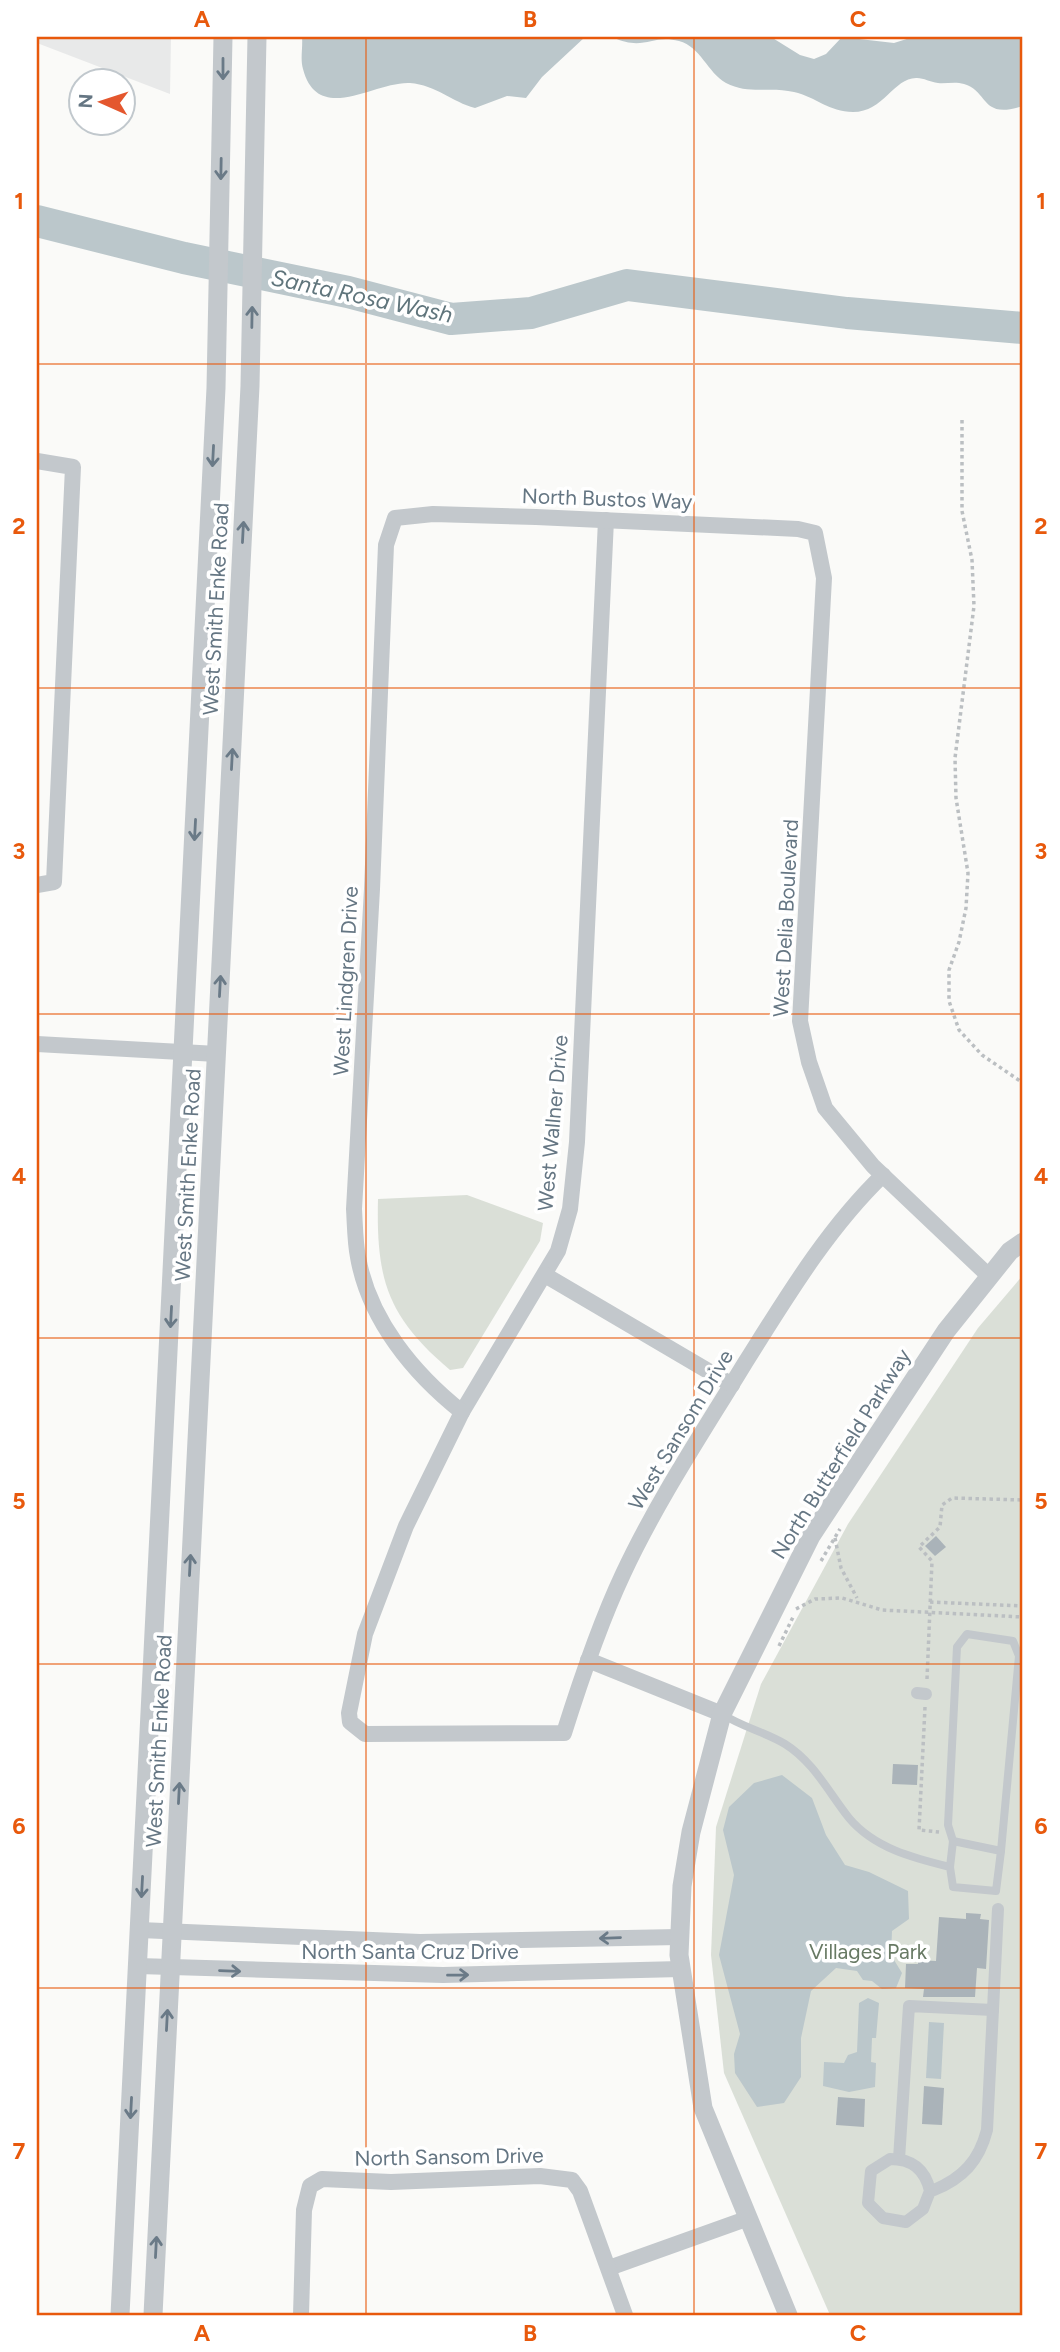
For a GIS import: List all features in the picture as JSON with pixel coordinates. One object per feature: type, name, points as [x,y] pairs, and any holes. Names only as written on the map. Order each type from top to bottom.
[{"type":"street","name":"West Smith Enke Road","points":[[120,2315],[216,388],[223,37]]},
{"type":"street","name":"West Smith Enke Road","points":[[153,2315],[250,386],[257,37]]},
{"type":"street","points":[[37,461],[73,467],[54,882],[37,885]]},
{"type":"street","name":"North Bustos Way","points":[[396,518],[432,514],[606,520],[798,529],[815,533]]},
{"type":"street","name":"West Lindgren Drive","points":[[396,518],[386,545],[372,889],[354,1209],[358,1259],[374,1305],[398,1350],[462,1412]]},
{"type":"street","name":"West Wallner Drive","points":[[565,1733],[365,1734],[350,1722],[349,1713],[365,1634],[406,1526],[462,1412],[558,1251],[570,1209],[577,1142],[606,520]]},
{"type":"street","name":"West Delia Boulevard","points":[[815,533],[824,578],[800,1021],[809,1062],[825,1108],[883,1175],[990,1277]]},
{"type":"street","points":[[37,1044],[217,1054]]},
{"type":"street","name":"West Sansom Drive","points":[[565,1733],[588,1660],[623,1574],[662,1500],[787,1296],[835,1228],[883,1175]]},
{"type":"street","name":"North Butterfield Parkway","points":[[788,2315],[746,2219],[703,2108],[681,1969],[679,1937],[691,1832],[722,1714],[811,1536],[946,1331],[1010,1251],[1023,1242]]},
{"type":"street","points":[[545,1275],[732,1385]]},
{"type":"street","points":[[588,1660],[722,1714]]},
{"type":"street","points":[[930,2190],[964,2174],[982,2147],[987,2130],[998,1909]]},
{"type":"street","name":"North Santa Cruz Drive","points":[[140,1930],[420,1942],[679,1937]]},
{"type":"street","name":"North Santa Cruz Drive","points":[[138,1966],[443,1975],[681,1969]]},
{"type":"street","points":[[900,2159],[909,2006],[993,2010]]},
{"type":"street","points":[[890,2159],[900,2159],[922,2170],[930,2190],[923,2209],[906,2222],[894,2222],[875,2212],[868,2203],[871,2171],[890,2159]]},
{"type":"street","name":"North Sansom Drive","points":[[301,2315],[304,2210],[310,2186],[322,2179],[391,2182],[558,2176],[572,2180],[580,2191],[625,2315]]},
{"type":"street","points":[[609,2269],[746,2219]]},
{"type":"lane","points":[[967,1634],[1013,1640],[1019,1656],[996,1891],[953,1887],[950,1867],[953,1841],[948,1825],[957,1647],[967,1634]]},
{"type":"lane","points":[[722,1714],[741,1727],[786,1744],[818,1774],[850,1819],[865,1834],[883,1846],[950,1867]]},
{"type":"lane","points":[[953,1841],[1001,1851]]},
{"type":"path","points":[[962,420],[962,511],[972,560],[974,606],[955,758],[957,798],[968,873],[966,908],[960,942],[950,970],[949,1001],[959,1030],[982,1055],[1023,1083]]},
{"type":"path","points":[[936,1864],[941,1832],[919,1830],[921,1693],[930,1612],[932,1561],[919,1547],[940,1527],[942,1505],[952,1498],[1023,1500]]},
{"type":"path","points":[[835,1537],[848,1588],[858,1600]]},
{"type":"path","points":[[796,1609],[827,1597],[858,1600],[882,1609],[1023,1617]]},
{"type":"path","points":[[930,1602],[1023,1606]]},
{"type":"shaded area","points":[[37,37],[171,37],[170,94],[136,81],[136,66],[97,66],[37,43]]},
{"type":"shaded area","points":[[302,37],[585,37],[542,77],[526,98],[507,96],[475,108],[436,90],[410,83],[396,84],[349,97],[321,95],[310,86],[303,69]]},
{"type":"shaded area","points":[[612,37],[771,37],[800,55],[814,59],[826,54],[842,37],[894,43],[913,37],[1023,37],[1023,106],[999,109],[992,107],[978,92],[964,84],[938,83],[917,78],[902,83],[873,107],[853,112],[844,111],[794,92],[735,87],[719,78],[699,54],[679,41],[669,39],[632,43]]},
{"type":"shaded area","points":[[782,1775],[812,1798],[826,1835],[845,1865],[869,1872],[908,1891],[909,1919],[892,1931],[891,1955],[902,1973],[896,1988],[882,1989],[872,1981],[863,1980],[857,1971],[836,1968],[811,1991],[801,2038],[801,2077],[784,2103],[757,2107],[735,2073],[734,2054],[740,2034],[719,1955],[734,1875],[723,1830],[729,1807],[754,1783]]},
{"type":"shaded area","points":[[868,1998],[879,2003],[876,2038],[872,2038],[871,2062],[876,2063],[875,2087],[849,2092],[823,2086],[824,2062],[844,2063],[848,2055],[857,2052],[859,2003]]},
{"type":"shaded area","points":[[929,2022],[944,2023],[941,2079],[926,2078]]},
{"type":"green space","points":[[467,1195],[543,1223],[540,1241],[463,1368],[450,1370],[412,1332],[390,1295],[380,1252],[378,1199]]},
{"type":"green space","name":"Villages Park","points":[[1023,1275],[1023,2315],[830,2315],[724,2073],[711,1955],[716,1827],[761,1684],[848,1524],[978,1328]]},
{"type":"building","points":[[936,1536],[946,1547],[935,1556],[925,1546]]},
{"type":"building","points":[[893,1764],[918,1765],[917,1785],[892,1784]]},
{"type":"building","points":[[966,1913],[981,1914],[980,1919],[989,1920],[986,1969],[977,1968],[975,1997],[923,1997],[924,1989],[905,1988],[906,1964],[918,1964],[918,1960],[936,1961],[939,1917],[966,1919]]},
{"type":"building","points":[[924,2086],[944,2088],[942,2125],[922,2124]]},
{"type":"building","points":[[838,2097],[865,2099],[864,2127],[836,2125]]},
{"type":"waterway","name":"Santa Rosa Wash","points":[[37,221],[184,258],[348,292],[451,319],[531,313],[627,285],[847,313],[1023,328]]}]
